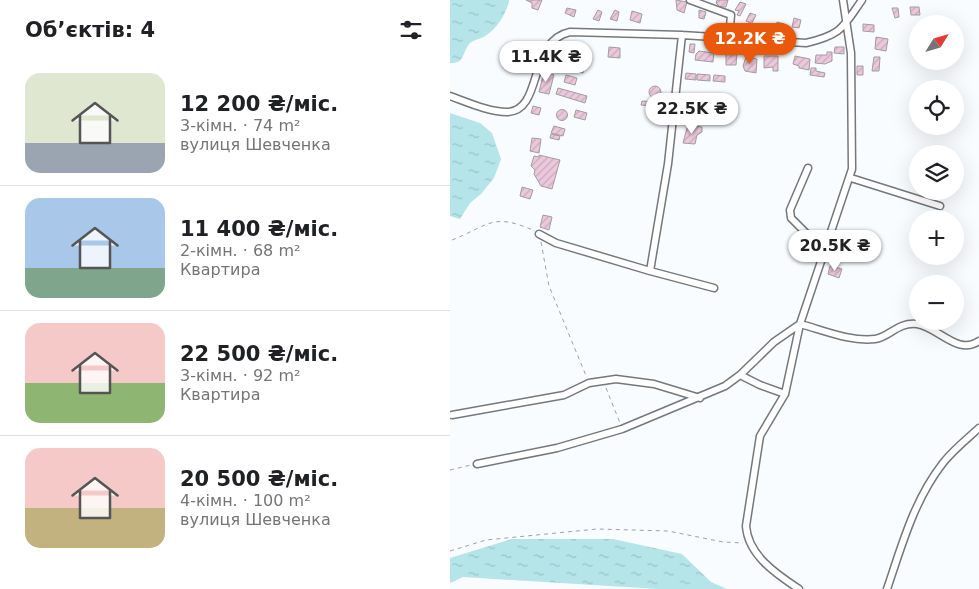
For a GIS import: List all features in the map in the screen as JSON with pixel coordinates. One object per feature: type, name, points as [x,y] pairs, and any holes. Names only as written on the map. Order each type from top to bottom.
[{"type":"street","points":[[690,0],[731,15],[729,39]]},
{"type":"street","points":[[799,589],[760,558],[747,539],[746,526],[760,436],[784,394],[800,324],[851,178],[854,159],[851,53],[843,0]]},
{"type":"street","points":[[450,96],[494,110],[514,111],[528,98],[547,47],[558,36],[570,32],[682,35],[806,43],[826,38],[846,24],[862,0]]},
{"type":"street","points":[[650,270],[668,164],[682,35]]},
{"type":"street","points":[[808,168],[790,210],[791,218],[814,241],[826,248]]},
{"type":"street","points":[[851,178],[940,206]]},
{"type":"street","points":[[539,234],[556,243],[714,288]]},
{"type":"street","points":[[477,464],[557,448],[622,429],[700,398],[725,386],[740,375],[774,342],[800,324],[849,337],[869,339],[880,338],[901,326],[916,324],[927,326],[962,346],[971,346],[979,341]]},
{"type":"street","points":[[740,375],[784,394]]},
{"type":"street","points":[[452,415],[564,395],[589,383],[603,380],[632,380],[654,384],[700,398]]},
{"type":"street","points":[[887,589],[910,520],[920,498],[946,459],[979,428]]},
{"type":"path","points":[[452,240],[473,232],[487,222],[515,222],[539,234],[549,286],[589,383]]},
{"type":"path","points":[[603,380],[622,429]]},
{"type":"path","points":[[450,470],[477,464]]},
{"type":"path","points":[[450,551],[486,540],[597,529],[668,531],[695,537],[742,543],[747,539]]},
{"type":"water","points":[[450,0],[509,0],[503,17],[497,26],[485,36],[470,43],[463,57],[455,63],[450,63]]},
{"type":"water","points":[[450,113],[480,123],[492,133],[501,159],[494,178],[481,194],[470,203],[460,219],[450,216]]},
{"type":"water","points":[[512,539],[613,539],[682,554],[711,582],[727,589],[658,589],[463,577],[450,583],[450,558]]},
{"type":"building","points":[[526,0],[542,0],[538,10],[532,8],[532,3]]},
{"type":"building","points":[[676,0],[687,2],[684,13],[677,10]]},
{"type":"building","points":[[717,0],[728,0],[726,7],[720,7],[716,3]]},
{"type":"building","points":[[740,2],[746,4],[740,16],[737,15],[739,11],[735,10]]},
{"type":"building","points":[[910,7],[919,7],[920,15],[911,15]]},
{"type":"building","points":[[567,8],[576,10],[574,17],[565,13]]},
{"type":"building","points":[[892,8],[898,8],[899,17],[895,18]]},
{"type":"building","points":[[598,10],[602,12],[599,21],[593,19]]},
{"type":"building","points":[[615,10],[619,12],[617,21],[610,19]]},
{"type":"building","points":[[699,10],[706,12],[704,19],[699,18]]},
{"type":"building","points":[[632,11],[642,14],[640,23],[630,20]]},
{"type":"building","points":[[750,13],[756,15],[750,27],[748,26],[749,22],[746,21]]},
{"type":"building","points":[[794,18],[801,20],[799,28],[792,27]]},
{"type":"building","points":[[777,22],[784,24],[783,32],[775,30]]},
{"type":"building","points":[[863,24],[874,25],[874,32],[863,31]]},
{"type":"building","points":[[876,37],[888,39],[886,51],[875,49]]},
{"type":"building","points":[[690,44],[695,44],[694,53],[689,52]]},
{"type":"building","points":[[609,47],[620,48],[620,58],[608,57]]},
{"type":"building","points":[[835,47],[844,47],[844,54],[834,53]]},
{"type":"building","points":[[699,51],[714,53],[713,62],[695,60],[696,54]]},
{"type":"building","points":[[827,52],[832,52],[832,61],[825,64],[815,63],[816,55],[827,55]]},
{"type":"building","points":[[726,53],[737,53],[736,65],[726,65]]},
{"type":"building","points":[[764,56],[778,56],[778,71],[773,71],[773,67],[764,68]]},
{"type":"building","points":[[795,56],[810,59],[809,70],[799,68],[799,66],[793,64]]},
{"type":"building","points":[[746,57],[757,59],[756,73],[745,71],[743,66]]},
{"type":"building","points":[[874,57],[880,57],[879,71],[872,71]]},
{"type":"building","points":[[567,63],[584,68],[583,73],[570,69]]},
{"type":"building","points":[[857,66],[863,66],[863,75],[857,75]]},
{"type":"building","points":[[811,68],[816,68],[816,71],[825,73],[824,77],[810,75]]},
{"type":"building","points":[[544,72],[554,75],[549,94],[539,92]]},
{"type":"building","points":[[686,73],[696,74],[696,80],[685,79]]},
{"type":"building","points":[[697,74],[710,75],[710,81],[697,80]]},
{"type":"building","points":[[566,75],[577,78],[575,85],[564,82]]},
{"type":"building","points":[[714,75],[725,76],[725,82],[713,81]]},
{"type":"building","points":[[653,86],[657,86],[661,92],[657,98],[653,98],[649,94],[649,90]]},
{"type":"building","points":[[558,88],[587,96],[585,103],[556,94]]},
{"type":"building","points":[[642,101],[657,102],[656,107],[641,105]]},
{"type":"building","points":[[533,106],[541,108],[539,115],[531,113]]},
{"type":"building","points":[[560,110],[564,110],[567,115],[566,119],[560,120],[557,117],[557,113]]},
{"type":"building","points":[[576,110],[587,113],[585,120],[574,117]]},
{"type":"building","points":[[554,126],[565,129],[563,136],[551,133]]},
{"type":"building","points":[[692,126],[702,127],[702,132],[697,135],[695,144],[683,143],[687,128]]},
{"type":"building","points":[[551,134],[560,136],[559,140],[550,138]]},
{"type":"building","points":[[532,138],[541,139],[539,153],[530,151]]},
{"type":"building","points":[[539,155],[560,160],[552,189],[541,186],[534,174],[535,170],[531,166],[534,156],[539,157]]},
{"type":"building","points":[[522,187],[533,190],[530,199],[520,196]]},
{"type":"building","points":[[543,215],[552,217],[549,230],[540,227]]},
{"type":"building","points":[[830,266],[842,269],[839,278],[828,274]]}]
